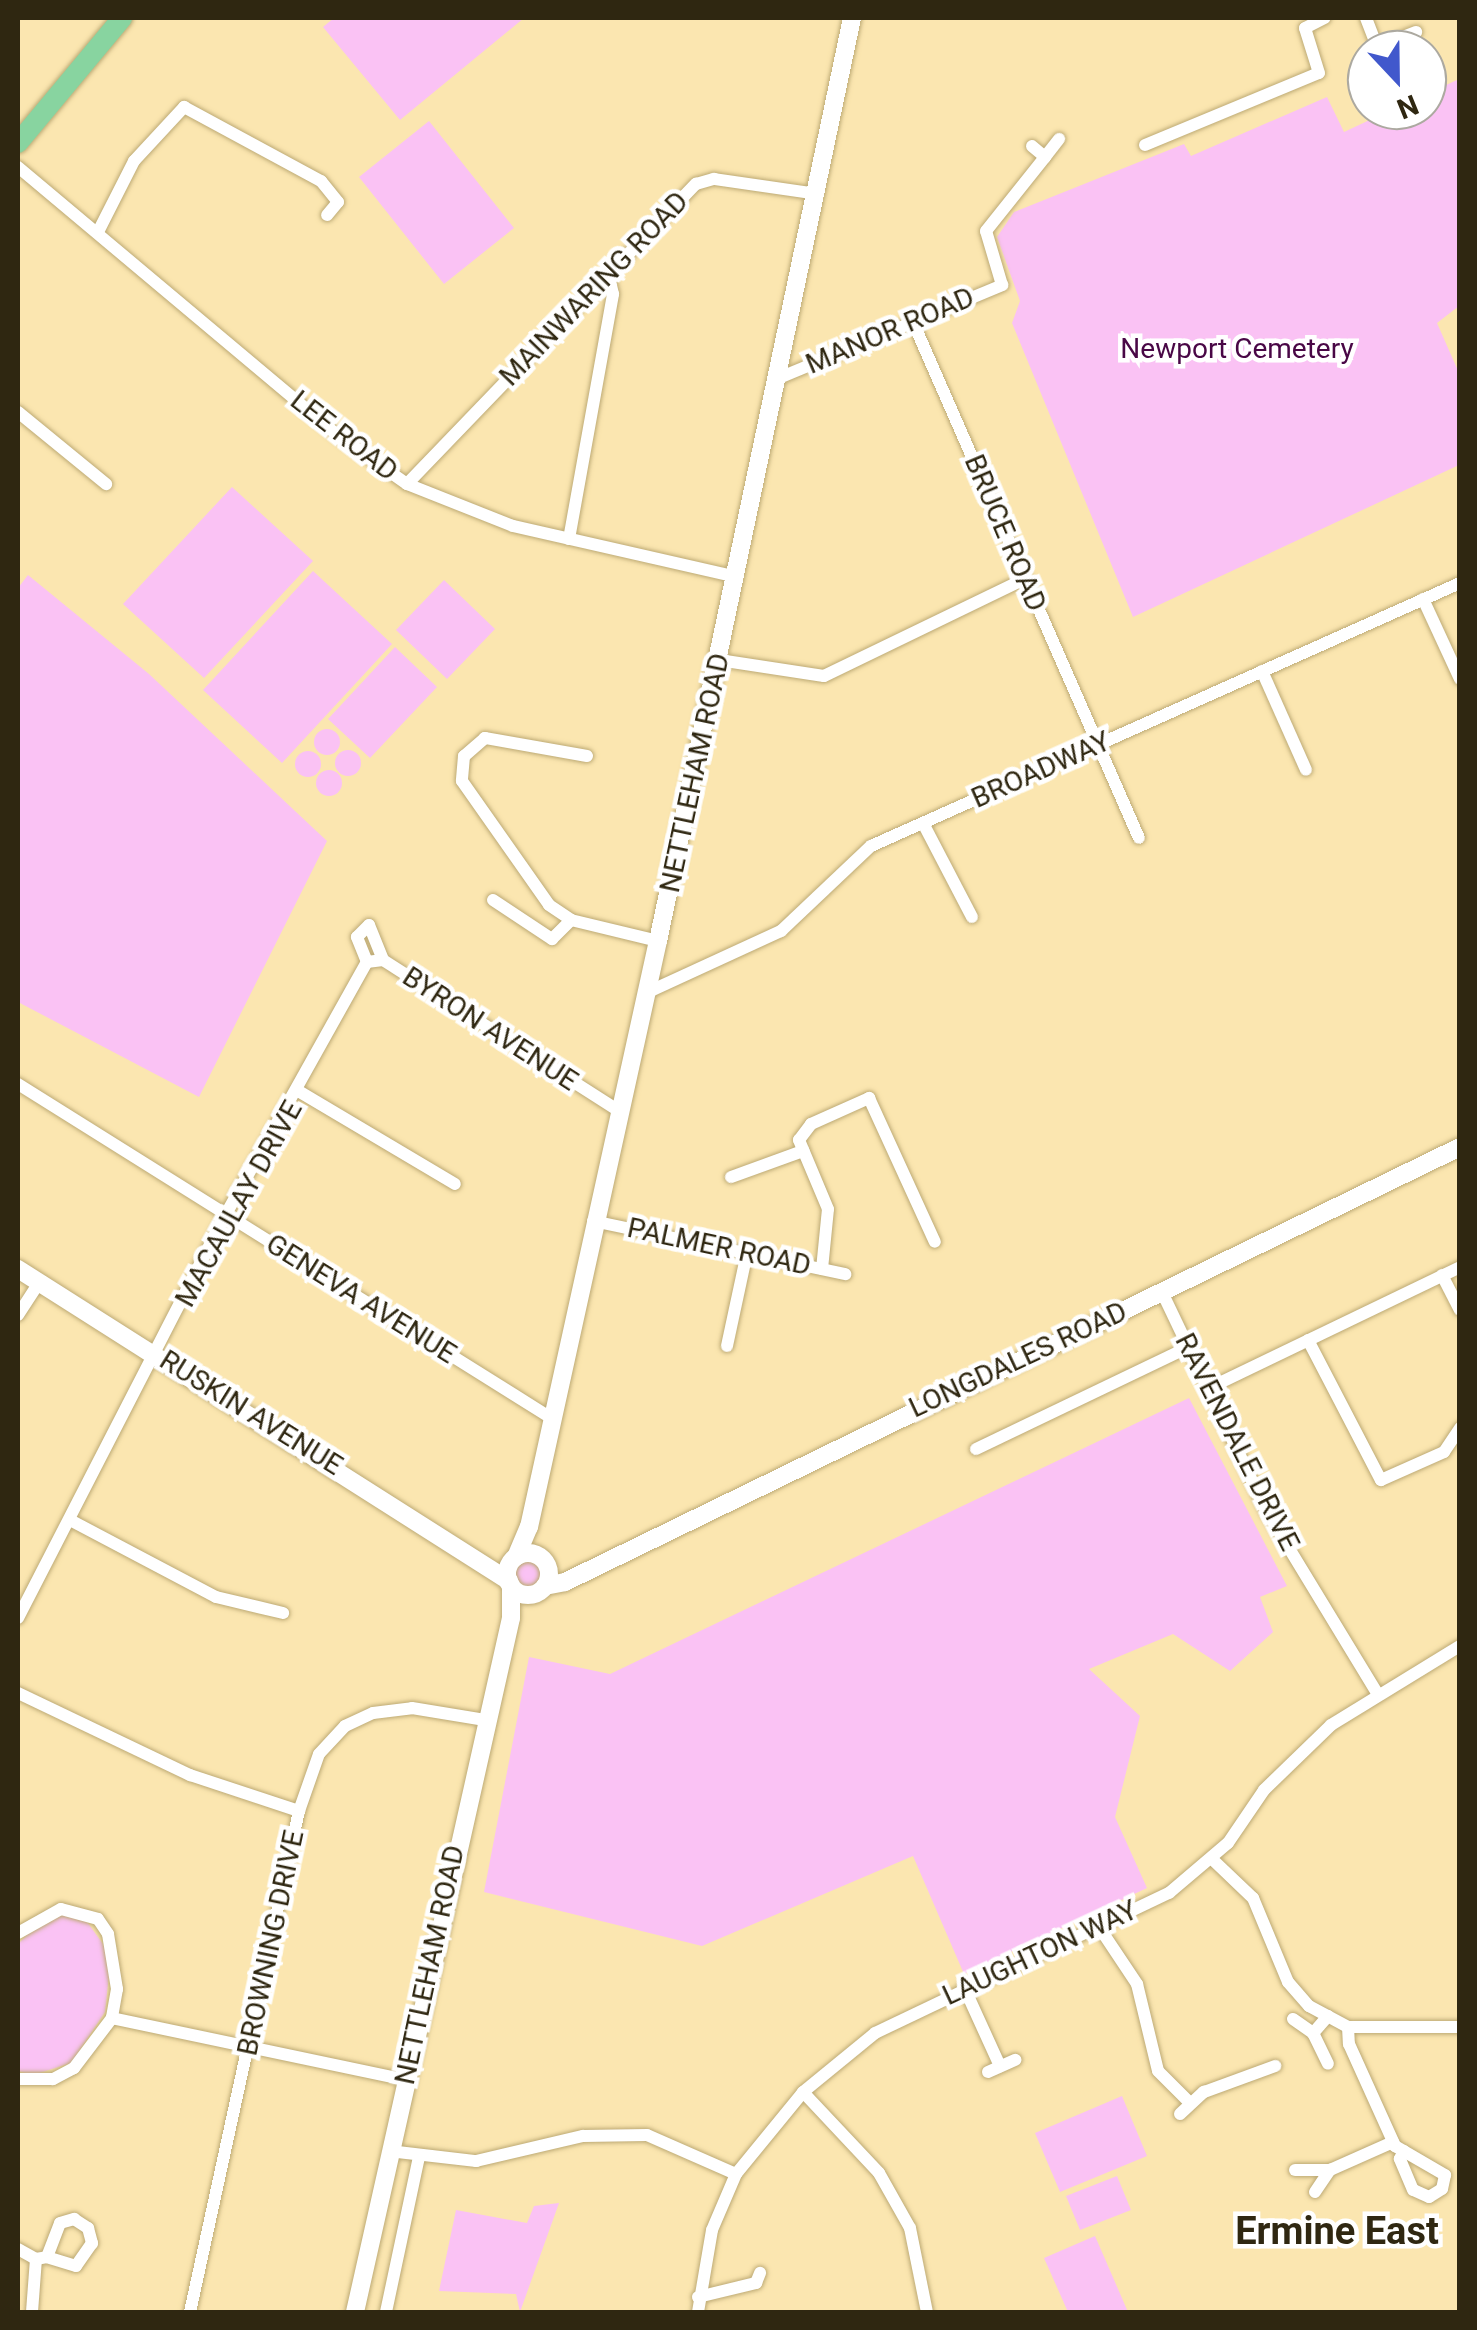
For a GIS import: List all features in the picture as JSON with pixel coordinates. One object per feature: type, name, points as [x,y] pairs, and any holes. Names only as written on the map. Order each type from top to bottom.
[{"type":"main road","points":[[18,143],[122,18]]},
{"type":"main road","name":"NETTLEHAM ROAD","points":[[355,2312],[511,1618],[510,1583],[515,1558],[529,1527],[737,577],[852,18]]},
{"type":"main road","name":"LONGDALES ROAD","points":[[540,1590],[1460,1148]]},
{"type":"main road","name":"RUSKIN AVENUE","points":[[18,1269],[482,1560],[510,1583]]},
{"type":"main road","points":[[510,1583],[540,1590],[543,1559],[529,1527]]},
{"type":"main road","points":[[482,1560],[543,1559],[576,1572]]},
{"type":"main road","name":"NETTLEHAM ROAD","points":[[511,1618],[540,1590]]},
{"type":"street","points":[[1145,145],[1320,72],[1305,34],[1310,23],[1324,18]]},
{"type":"street","points":[[98,232],[134,161],[184,107],[321,181],[338,202],[327,215]]},
{"type":"street","points":[[1032,146],[1045,158],[1059,139]]},
{"type":"street","name":"MANOR ROAD","points":[[779,378],[1002,284],[986,231],[1045,158]]},
{"type":"street","name":"LEE ROAD","points":[[18,167],[336,434],[406,484],[485,517],[737,577]]},
{"type":"street","name":"MAINWARING ROAD","points":[[406,484],[703,180],[818,194]]},
{"type":"street","points":[[570,540],[613,294],[608,273]]},
{"type":"street","name":"BRUCE ROAD","points":[[913,322],[1139,838]]},
{"type":"street","points":[[18,412],[106,484]]},
{"type":"street","points":[[719,660],[824,676],[1025,578]]},
{"type":"street","name":"BROADWAY","points":[[646,993],[781,931],[871,846],[1460,582]]},
{"type":"street","points":[[1422,599],[1460,679]]},
{"type":"street","points":[[1262,671],[1306,770]]},
{"type":"street","points":[[587,756],[570,760],[485,738],[464,756],[461,768],[466,791],[524,876],[571,920],[658,941]]},
{"type":"street","points":[[922,823],[972,916]]},
{"type":"street","points":[[494,900],[552,939],[571,920]]},
{"type":"street","name":"BYRON AVENUE","points":[[367,962],[357,937],[369,925],[382,960],[618,1111]]},
{"type":"street","points":[[367,962],[382,960]]},
{"type":"street","name":"MACAULAY DRIVE","points":[[18,1618],[158,1355],[226,1214],[300,1092],[367,962]]},
{"type":"street","name":"GENEVA AVENUE","points":[[18,1084],[551,1418]]},
{"type":"street","points":[[300,1092],[455,1184]]},
{"type":"street","points":[[822,1268],[828,1210],[800,1140],[811,1124],[869,1098],[934,1242]]},
{"type":"street","points":[[731,1177],[804,1151]]},
{"type":"street","name":"PALMER ROAD","points":[[593,1221],[845,1274]]},
{"type":"street","points":[[727,1346],[747,1253]]},
{"type":"street","points":[[1208,1388],[1460,1266]]},
{"type":"street","points":[[1442,1274],[1460,1310]]},
{"type":"street","points":[[18,1315],[40,1283]]},
{"type":"street","name":"RAVENDALE DRIVE","points":[[1162,1292],[1266,1512],[1378,1693]]},
{"type":"street","points":[[1308,1340],[1380,1480],[1444,1452],[1460,1428]]},
{"type":"street","points":[[976,1448],[1189,1347]]},
{"type":"street","points":[[70,1520],[216,1597],[283,1613]]},
{"type":"street","name":"LAUGHTON WAY","points":[[698,2312],[712,2230],[736,2174],[803,2092],[875,2033],[964,1987],[1169,1893],[1212,1859],[1300,1753],[1378,1693],[1460,1646]]},
{"type":"street","points":[[18,1693],[190,1775],[299,1811]]},
{"type":"street","name":"BROWNING DRIVE","points":[[190,2312],[299,1811],[320,1754],[358,1718],[412,1708],[485,1720]]},
{"type":"street","points":[[1212,1859],[1253,1898],[1288,1982],[1328,2016],[1348,2027],[1460,2027]]},
{"type":"street","points":[[18,1934],[60,1909],[98,1920],[116,1964],[112,2018],[74,2068],[53,2079],[18,2079]]},
{"type":"street","points":[[1099,1927],[1136,1984],[1152,2032],[1150,2056],[1185,2109],[1219,2084],[1275,2066]]},
{"type":"street","points":[[964,1987],[994,2069],[1015,2060]]},
{"type":"street","points":[[1314,2033],[1328,2016]]},
{"type":"street","points":[[112,2018],[405,2080]]},
{"type":"street","points":[[1293,2019],[1314,2033],[1328,2064]]},
{"type":"street","points":[[1295,2170],[1330,2170],[1398,2147],[1349,2044],[1348,2027]]},
{"type":"street","points":[[803,2092],[879,2172],[910,2228],[927,2312]]},
{"type":"street","points":[[389,2152],[476,2161],[583,2136],[646,2135],[736,2174]]},
{"type":"street","points":[[386,2312],[418,2157]]},
{"type":"street","points":[[1315,2192],[1330,2170]]},
{"type":"street","points":[[18,2249],[41,2258],[32,2312]]},
{"type":"street","points":[[698,2297],[760,2283]]},
{"type":"green space","points":[[334,18],[524,18],[400,120],[323,27]]},
{"type":"green space","name":"Newport Cemetery","points":[[1459,79],[1459,306],[1437,323],[1459,373],[1459,465],[1133,617],[1012,323],[1020,301],[997,237],[1014,212],[1184,144],[1191,156],[1327,97],[1344,132],[1447,130],[1447,85]]},
{"type":"green space","points":[[429,121],[514,228],[444,284],[359,177]]},
{"type":"green space","points":[[232,487],[313,561],[204,678],[123,604]]},
{"type":"green space","points":[[313,571],[392,644],[282,763],[203,690]]},
{"type":"green space","points":[[28,575],[149,674],[327,841],[199,1097],[18,1002],[18,588]]},
{"type":"green space","points":[[444,580],[495,629],[447,679],[396,630]]},
{"type":"green space","points":[[395,647],[437,687],[370,758],[328,719]]},
{"type":"green space","points":[[327,729],[336,733],[340,742],[336,751],[327,755],[318,751],[314,742],[318,733]]},
{"type":"green space","points":[[348,750],[357,754],[361,763],[357,772],[348,776],[339,772],[335,763],[339,754]]},
{"type":"green space","points":[[308,751],[317,755],[321,764],[317,773],[308,777],[299,773],[295,764],[299,755]]},
{"type":"green space","points":[[329,770],[339,773],[339,793],[329,796],[319,793],[316,783],[319,773]]},
{"type":"green space","points":[[1189,1398],[1287,1586],[1260,1597],[1273,1632],[1230,1671],[1173,1634],[1089,1669],[1140,1716],[1115,1817],[1147,1888],[964,1974],[913,1856],[702,1946],[484,1892],[529,1657],[610,1674]]},
{"type":"green space","points":[[528,1560],[538,1564],[542,1574],[538,1584],[528,1588],[518,1584],[514,1574],[518,1564]]},
{"type":"green space","points":[[65,1914],[85,1919],[103,1944],[110,1966],[105,2012],[71,2063],[33,2075],[18,2071],[18,1944],[37,1925]]},
{"type":"green space","points":[[1122,2096],[1147,2156],[1060,2192],[1035,2133]]},
{"type":"green space","points":[[1117,2176],[1131,2210],[1080,2230],[1066,2196]]},
{"type":"green space","points":[[559,2203],[520,2312],[516,2294],[439,2291],[456,2210],[527,2223],[534,2206]]},
{"type":"green space","points":[[1095,2236],[1128,2312],[1068,2312],[1044,2258]]},
{"type":"district","name":"Ermine East","points":[[1337,2232]]}]
